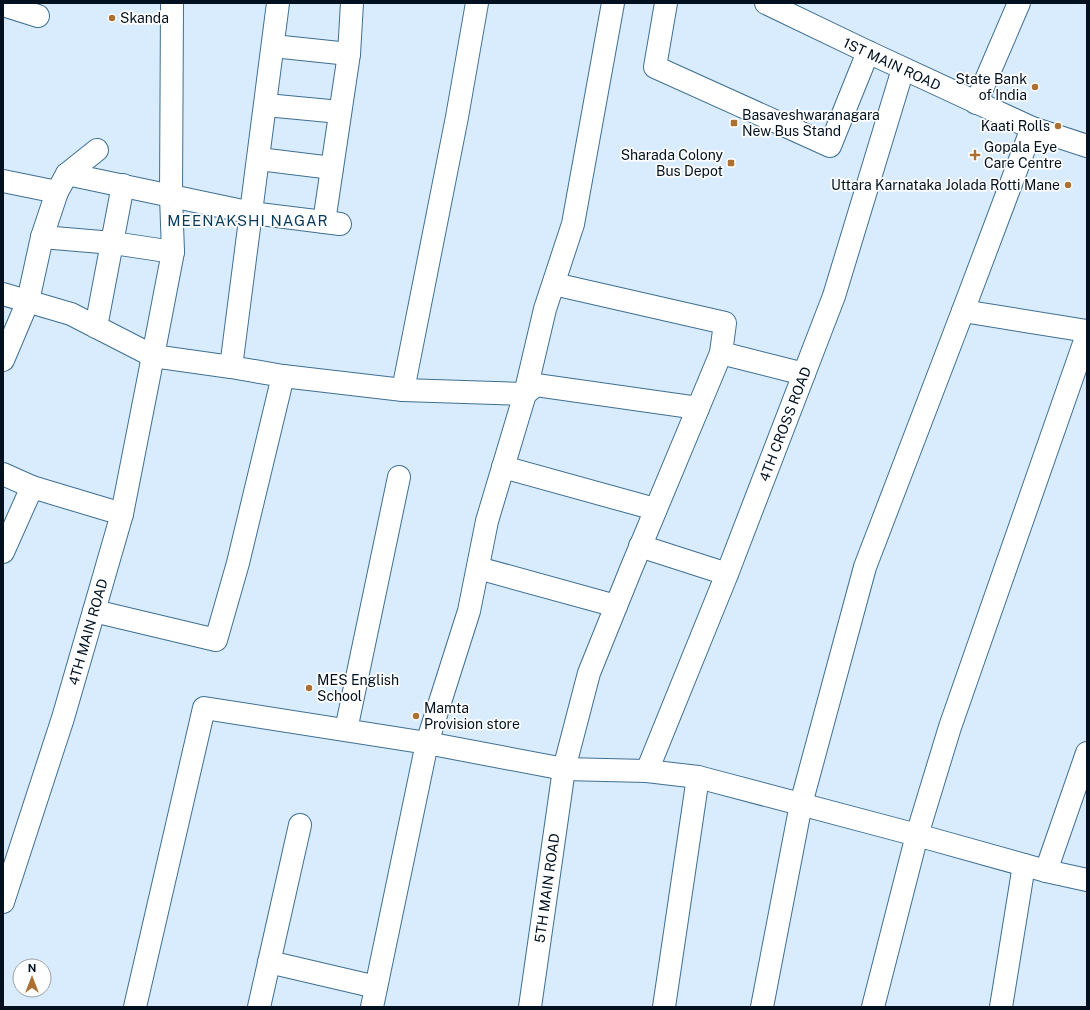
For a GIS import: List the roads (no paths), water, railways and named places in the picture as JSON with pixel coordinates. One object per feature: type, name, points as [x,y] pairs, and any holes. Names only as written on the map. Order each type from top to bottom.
[{"type":"street","name":"4TH MAIN ROAD","points":[[3,902],[63,718],[122,514],[173,252],[171,196],[172,3]]},
{"type":"street","points":[[231,367],[278,3]]},
{"type":"street","points":[[403,390],[457,117],[477,3]]},
{"type":"street","points":[[269,962],[374,997],[427,743],[469,611],[487,521],[525,394],[545,309],[573,224],[613,3]]},
{"type":"street","points":[[666,3],[655,67],[830,146],[868,52]]},
{"type":"street","name":"1ST MAIN ROAD","points":[[766,3],[902,69],[1032,128],[1087,146]]},
{"type":"street","points":[[976,103],[1019,3]]},
{"type":"street","points":[[67,174],[252,213],[332,223],[332,168],[349,54],[346,4]]},
{"type":"street","points":[[3,5],[38,16]]},
{"type":"street","points":[[273,46],[349,54]]},
{"type":"street","name":"4TH CROSS ROAD","points":[[647,771],[726,574],[834,296],[902,69]]},
{"type":"street","points":[[266,105],[340,112]]},
{"type":"street","points":[[762,1007],[801,804],[865,567],[1032,128]]},
{"type":"street","points":[[3,360],[28,301],[42,237],[57,192],[67,174],[97,150]]},
{"type":"street","points":[[259,159],[332,168]]},
{"type":"street","points":[[3,181],[57,192]]},
{"type":"street","points":[[96,327],[123,185]]},
{"type":"street","points":[[42,237],[113,243],[173,252]]},
{"type":"street","name":"5TH MAIN ROAD","points":[[530,1007],[564,769],[590,673],[655,509],[721,353],[725,323],[554,284]]},
{"type":"street","points":[[3,294],[71,314],[153,356],[283,376],[403,390],[525,394],[536,385],[698,408]]},
{"type":"street","points":[[963,311],[1087,330]]},
{"type":"street","points":[[873,1007],[917,835],[950,727],[1087,335]]},
{"type":"street","points":[[721,353],[804,374]]},
{"type":"street","points":[[94,611],[216,640],[238,563],[283,376]]},
{"type":"street","points":[[503,467],[655,509]]},
{"type":"street","points":[[3,474],[32,487],[122,514]]},
{"type":"street","points":[[346,730],[399,477]]},
{"type":"street","points":[[3,552],[32,487]]},
{"type":"street","points":[[640,546],[726,574]]},
{"type":"street","points":[[478,568],[616,606]]},
{"type":"street","points":[[136,1007],[204,708],[427,743],[564,769],[647,771],[698,777],[917,835],[1024,866],[1087,880]]},
{"type":"street","points":[[1046,871],[1087,753]]},
{"type":"street","points":[[664,1007],[698,777]]},
{"type":"street","points":[[259,1007],[300,825]]},
{"type":"street","points":[[1001,1007],[1024,866]]},
{"type":"place","name":"Skanda","points":[[112,18]]},
{"type":"place","name":"State Bank of India","points":[[1035,87]]},
{"type":"place","name":"Basaveshwaranagara New Bus Stand","points":[[734,123]]},
{"type":"place","name":"Kaati Rolls","points":[[1058,126]]},
{"type":"place","name":"Gopala Eye Care Centre","points":[[975,155]]},
{"type":"place","name":"Sharada Colony Bus Depot","points":[[731,163]]},
{"type":"place","name":"Uttara Karnataka Jolada Rotti Mane","points":[[1068,185]]},
{"type":"place","name":"MES English School","points":[[309,688]]},
{"type":"place","name":"Mamta Provision store","points":[[416,716]]},
{"type":"district","name":"MEENAKSHI NAGAR","points":[[248,220]]}]
